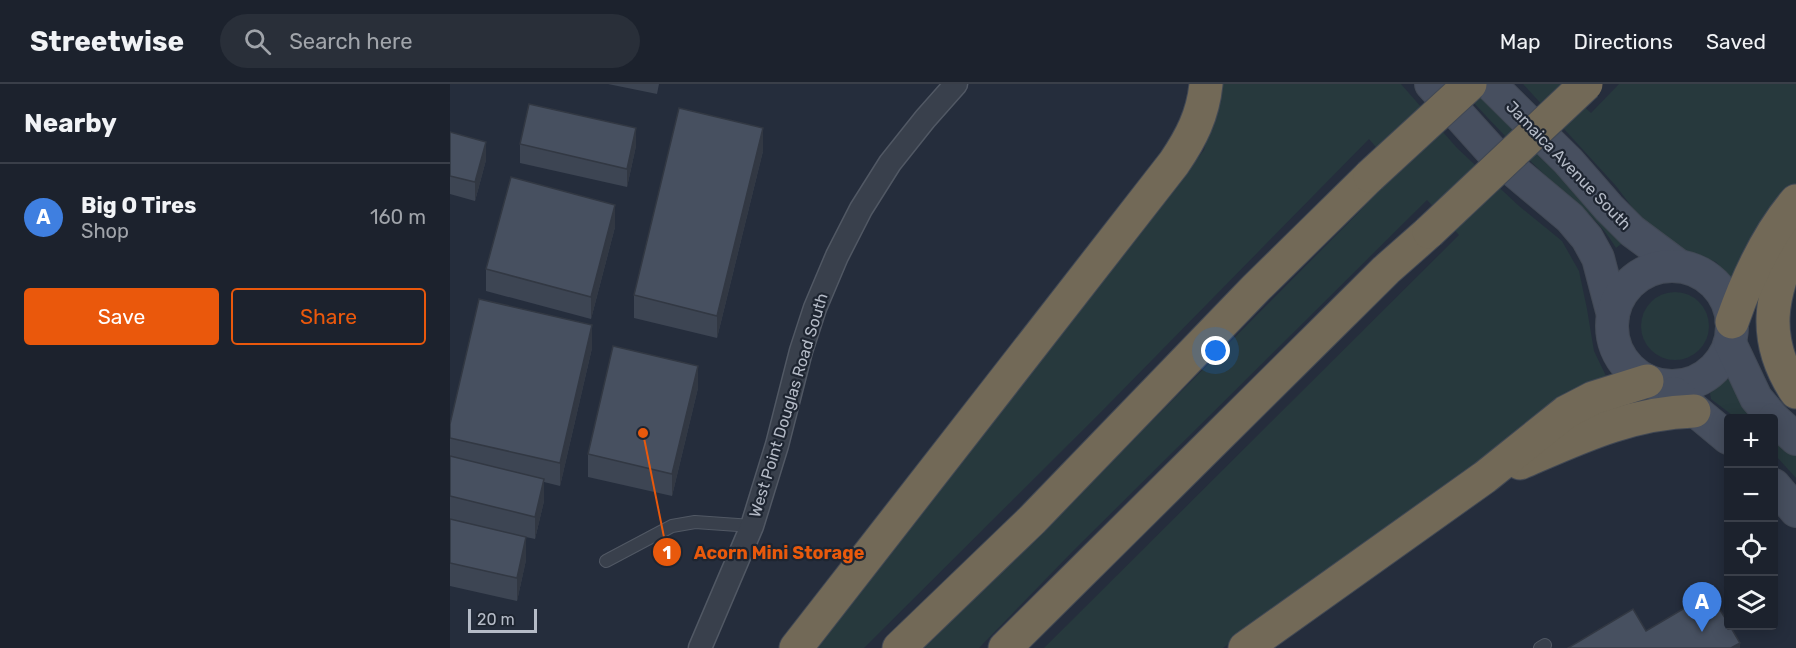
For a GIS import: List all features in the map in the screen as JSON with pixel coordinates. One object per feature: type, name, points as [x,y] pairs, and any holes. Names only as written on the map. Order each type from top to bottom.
[{"type":"highway","points":[[796,648],[1174,163],[1188,143],[1196,126],[1204,103],[1206,84]]},
{"type":"highway","points":[[899,648],[1032,520],[1256,288],[1370,176],[1470,84]]},
{"type":"highway","points":[[1005,648],[1386,270],[1586,84]]},
{"type":"highway","points":[[1731,332],[1742,294],[1758,260],[1777,227],[1796,201]]},
{"type":"highway","points":[[1796,240],[1781,272],[1773,314],[1774,336],[1779,360],[1796,392]]},
{"type":"highway","points":[[1245,648],[1485,477],[1566,412],[1593,398],[1657,384]]},
{"type":"highway","points":[[1485,477],[1605,428],[1665,412],[1694,411]]},
{"type":"main road","points":[[1431,84],[1495,155],[1570,218],[1587,238],[1598,258],[1613,315],[1613,335],[1619,354],[1631,370],[1657,384],[1724,435]]},
{"type":"main road","name":"Jamaica Avenue South","points":[[1490,84],[1568,161],[1632,231],[1679,266]]},
{"type":"main road","points":[[1613,315],[1619,298],[1630,284],[1644,273],[1661,267],[1679,266],[1699,272],[1716,284],[1727,302],[1731,332],[1756,398],[1769,414]]},
{"type":"main road","points":[[1657,384],[1687,385],[1706,376],[1721,362],[1731,332]]},
{"type":"main road","points":[[1778,423],[1796,439]]},
{"type":"main road","points":[[1778,491],[1796,511]]},
{"type":"street","name":"West Point Douglas Road South","points":[[700,648],[752,526],[777,445],[801,351],[815,308],[837,256],[861,209],[890,163],[925,118],[956,84]]},
{"type":"lane","points":[[606,561],[672,526],[695,522],[752,526]]},
{"type":"shaded area","points":[[1221,84],[1401,84],[1457,148],[1519,206],[1562,241],[1579,271],[1594,351],[1607,378],[1468,472],[1223,648],[1044,648],[1459,235],[1427,200],[1073,551],[979,648],[924,648],[1358,213],[1396,171],[1369,139],[1102,411],[864,648],[816,648],[1204,150]]},
{"type":"shaded area","points":[[1457,84],[1480,84],[1625,241],[1616,248],[1593,218],[1523,154]]},
{"type":"shaded area","points":[[1523,84],[1560,84],[1591,113],[1619,84],[1796,84],[1796,189],[1734,282],[1716,262],[1682,249],[1644,223],[1616,186]]},
{"type":"shaded area","points":[[1675,292],[1688,295],[1699,302],[1706,313],[1709,326],[1706,339],[1699,350],[1688,357],[1675,360],[1662,357],[1651,350],[1644,339],[1641,326],[1644,313],[1651,302],[1662,295]]},
{"type":"shaded area","points":[[1732,376],[1754,414],[1731,414],[1711,399],[1710,393]]},
{"type":"shaded area","points":[[1778,438],[1796,454],[1796,478],[1778,458]]},
{"type":"building","points":[[529,104],[636,128],[627,169],[520,144]]},
{"type":"building","points":[[679,108],[763,128],[717,316],[634,295]]},
{"type":"building","points":[[450,132],[486,142],[475,182],[450,176]]},
{"type":"building","points":[[511,177],[615,205],[591,297],[486,269]]},
{"type":"building","points":[[479,299],[592,325],[560,463],[450,438],[450,424]]},
{"type":"building","points":[[613,346],[698,366],[672,474],[588,454]]},
{"type":"building","points":[[450,456],[544,479],[535,517],[450,496]]},
{"type":"building","points":[[450,519],[526,537],[517,578],[450,563]]},
{"type":"building","points":[[1710,593],[1724,616],[1724,630],[1732,630],[1740,643],[1731,648],[1568,648],[1633,609],[1646,631]]},
{"type":"place","name":"Acorn Mini Storage","points":[[643,433]]},
{"type":"place","name":"Big O Tires","points":[[1702,632]]}]
